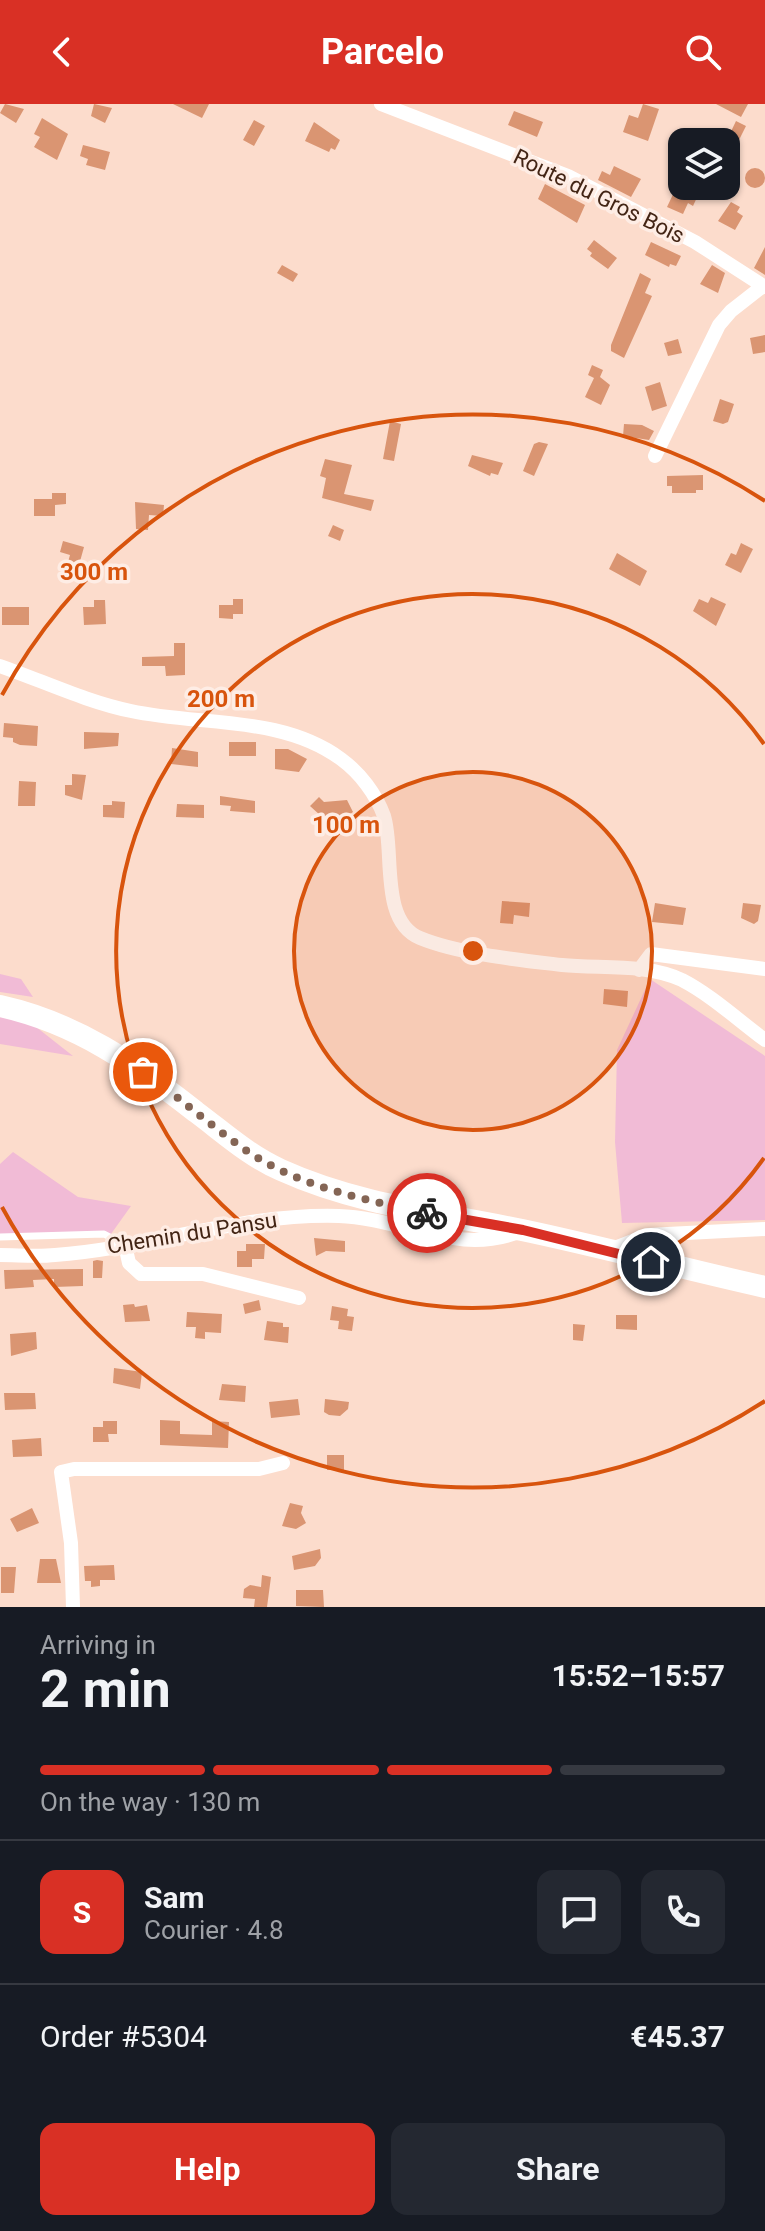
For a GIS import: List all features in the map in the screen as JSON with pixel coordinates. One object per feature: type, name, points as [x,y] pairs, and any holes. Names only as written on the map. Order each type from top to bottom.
[{"type":"main road","points":[[0,1006],[74,1029],[106,1046],[246,1151],[277,1169],[369,1201],[523,1230],[765,1287]]},
{"type":"street","name":"Route du Gros Bois","points":[[381,104],[568,176],[695,242],[764,287]]},
{"type":"street","points":[[655,456],[719,325],[731,311],[764,287]]},
{"type":"street","points":[[0,666],[129,711],[284,732],[340,758],[374,794],[384,815],[398,917],[405,929],[418,937],[448,946],[562,965],[639,970],[680,979],[765,1040]]},
{"type":"street","points":[[639,970],[651,954],[765,969]]},
{"type":"street","name":"Chemin du Pansu","points":[[0,1255],[54,1255],[125,1245],[233,1223],[294,1217],[342,1216],[457,1241],[501,1240],[523,1230]]},
{"type":"street","points":[[607,1251],[648,1235],[765,1229]]},
{"type":"street","points":[[125,1245],[129,1263],[141,1274],[203,1274],[299,1298]]},
{"type":"street","points":[[73,1607],[71,1543],[61,1472],[74,1469],[259,1469],[283,1463]]},
{"type":"lane","points":[[0,1237],[104,1234],[125,1245]]},
{"type":"shaded area","points":[[0,974],[21,979],[33,997],[0,992]]},
{"type":"shaded area","points":[[650,979],[765,1056],[765,1220],[622,1223],[615,1142],[617,1050]]},
{"type":"shaded area","points":[[0,1014],[26,1019],[73,1056],[0,1044]]},
{"type":"shaded area","points":[[13,1152],[78,1197],[131,1206],[111,1234],[0,1239],[0,1164]]},
{"type":"building","points":[[5,104],[24,109],[16,123],[0,113]]},
{"type":"building","points":[[94,104],[112,108],[105,123],[91,116]]},
{"type":"building","points":[[173,104],[209,104],[202,118]]},
{"type":"building","points":[[643,104],[659,109],[648,141],[623,132],[629,115],[638,118]]},
{"type":"building","points":[[716,104],[748,104],[741,117]]},
{"type":"building","points":[[514,111],[543,122],[537,137],[508,125]]},
{"type":"building","points":[[42,118],[68,134],[57,160],[34,147],[40,137],[34,134]]},
{"type":"building","points":[[254,120],[265,126],[254,146],[243,140]]},
{"type":"building","points":[[736,121],[746,126],[740,138],[740,128],[733,128]]},
{"type":"building","points":[[314,122],[340,140],[335,150],[331,148],[329,152],[305,141]]},
{"type":"building","points":[[83,145],[110,152],[105,170],[86,165],[88,159],[80,156]]},
{"type":"building","points":[[614,166],[641,179],[631,197],[598,180],[602,171],[610,175]]},
{"type":"building","points":[[755,168],[762,171],[765,178],[762,185],[755,188],[748,185],[745,178],[748,171]]},
{"type":"building","points":[[545,184],[585,205],[577,223],[538,199]]},
{"type":"building","points":[[670,200],[696,200],[693,206],[688,203],[683,214],[667,207]]},
{"type":"building","points":[[731,202],[740,207],[737,212],[743,216],[735,230],[718,221]]},
{"type":"building","points":[[594,240],[617,258],[608,269],[590,256],[592,253],[587,249]]},
{"type":"building","points":[[651,242],[681,256],[676,266],[670,264],[669,267],[645,255]]},
{"type":"building","points":[[765,247],[765,275],[754,268]]},
{"type":"building","points":[[282,265],[298,274],[293,282],[277,273]]},
{"type":"building","points":[[712,265],[725,273],[718,293],[700,284]]},
{"type":"building","points":[[640,273],[651,279],[645,293],[652,296],[624,358],[611,351],[611,345]]},
{"type":"building","points":[[765,335],[765,352],[753,354],[750,338]]},
{"type":"building","points":[[678,339],[682,353],[668,356],[664,343]]},
{"type":"building","points":[[592,365],[603,370],[600,377],[610,385],[601,405],[585,397],[594,378],[588,375]]},
{"type":"building","points":[[660,382],[667,406],[652,411],[645,387]]},
{"type":"building","points":[[720,399],[734,404],[728,422],[723,424],[713,421]]},
{"type":"building","points":[[390,421],[401,424],[394,461],[383,459]]},
{"type":"building","points":[[624,424],[642,425],[654,431],[649,440],[623,436]]},
{"type":"building","points":[[534,444],[548,444],[534,476],[523,471]]},
{"type":"building","points":[[472,455],[503,463],[498,475],[491,473],[490,476],[468,466]]},
{"type":"building","points":[[325,459],[352,465],[344,494],[374,500],[371,511],[322,498],[326,478],[320,476]]},
{"type":"building","points":[[703,475],[703,490],[696,490],[696,493],[672,493],[672,486],[667,486],[667,476]]},
{"type":"building","points":[[52,493],[66,493],[66,504],[55,505],[55,516],[34,516],[34,499],[52,499]]},
{"type":"building","points":[[135,502],[164,505],[163,516],[149,515],[148,530],[136,529]]},
{"type":"building","points":[[333,525],[344,530],[340,541],[328,536]]},
{"type":"building","points":[[63,541],[84,547],[79,565],[68,562],[70,555],[60,552]]},
{"type":"building","points":[[741,543],[753,549],[741,573],[725,565],[731,553],[736,555]]},
{"type":"building","points":[[617,553],[647,571],[640,586],[609,569]]},
{"type":"building","points":[[711,597],[726,604],[716,626],[693,611],[699,599],[708,603]]},
{"type":"building","points":[[233,599],[243,599],[243,614],[233,614],[233,619],[219,618],[219,605],[233,605]]},
{"type":"building","points":[[94,600],[105,600],[106,624],[84,625],[83,607],[94,607]]},
{"type":"building","points":[[2,607],[29,607],[29,625],[2,625]]},
{"type":"building","points":[[174,643],[185,643],[185,675],[166,676],[165,666],[142,666],[142,657],[174,656]]},
{"type":"building","points":[[4,723],[38,726],[37,746],[20,745],[13,742],[13,738],[3,737]]},
{"type":"building","points":[[84,732],[119,733],[118,746],[84,749]]},
{"type":"building","points":[[229,742],[256,742],[256,756],[229,756]]},
{"type":"building","points":[[172,748],[198,752],[198,767],[171,764]]},
{"type":"building","points":[[275,749],[288,749],[307,759],[299,772],[275,769]]},
{"type":"building","points":[[72,774],[86,775],[82,800],[65,795],[65,785],[72,785]]},
{"type":"building","points":[[19,781],[36,782],[35,806],[18,806]]},
{"type":"building","points":[[220,796],[255,801],[255,813],[230,811],[231,806],[220,805]]},
{"type":"building","points":[[319,797],[324,802],[347,800],[353,812],[346,817],[321,816],[310,806]]},
{"type":"building","points":[[112,801],[125,802],[124,818],[103,817],[103,805],[112,805]]},
{"type":"building","points":[[177,804],[204,805],[204,818],[176,817]]},
{"type":"building","points":[[502,901],[530,903],[529,917],[514,915],[513,924],[500,923]]},
{"type":"building","points":[[655,903],[686,908],[683,925],[652,922]]},
{"type":"building","points":[[743,903],[761,905],[758,921],[754,924],[741,918]]},
{"type":"building","points":[[604,989],[628,991],[627,1007],[603,1004]]},
{"type":"building","points":[[314,1238],[345,1241],[345,1252],[326,1251],[316,1256]]},
{"type":"building","points":[[246,1244],[265,1244],[264,1259],[252,1259],[252,1267],[237,1267],[237,1251],[246,1251]]},
{"type":"building","points":[[93,1261],[103,1261],[102,1278],[93,1278]]},
{"type":"building","points":[[83,1269],[83,1286],[54,1287],[54,1279],[33,1280],[34,1287],[5,1289],[4,1270]]},
{"type":"building","points":[[259,1300],[261,1310],[245,1314],[243,1304]]},
{"type":"building","points":[[134,1304],[135,1307],[147,1305],[150,1321],[125,1322],[123,1305]]},
{"type":"building","points":[[332,1306],[348,1309],[347,1316],[354,1317],[352,1331],[338,1329],[339,1321],[330,1320]]},
{"type":"building","points":[[187,1312],[222,1314],[221,1333],[205,1332],[205,1339],[195,1338],[196,1327],[186,1327]]},
{"type":"building","points":[[616,1315],[637,1315],[637,1330],[616,1329]]},
{"type":"building","points":[[267,1321],[289,1327],[288,1343],[264,1340]]},
{"type":"building","points":[[573,1324],[585,1325],[583,1341],[573,1340]]},
{"type":"building","points":[[36,1332],[37,1349],[11,1356],[10,1334]]},
{"type":"building","points":[[114,1368],[142,1372],[140,1389],[113,1383]]},
{"type":"building","points":[[222,1384],[246,1386],[245,1402],[219,1400]]},
{"type":"building","points":[[4,1393],[35,1393],[36,1409],[5,1410]]},
{"type":"building","points":[[298,1399],[300,1415],[271,1418],[269,1402]]},
{"type":"building","points":[[325,1399],[349,1402],[348,1409],[340,1416],[329,1415],[324,1412]]},
{"type":"building","points":[[160,1420],[180,1421],[180,1434],[212,1435],[212,1421],[229,1422],[228,1448],[160,1445]]},
{"type":"building","points":[[103,1421],[117,1421],[117,1434],[108,1434],[109,1442],[93,1442],[93,1427],[103,1427]]},
{"type":"building","points":[[41,1438],[42,1456],[13,1457],[12,1440]]},
{"type":"building","points":[[327,1455],[344,1455],[344,1470],[327,1470]]},
{"type":"building","points":[[290,1503],[303,1506],[301,1513],[306,1523],[296,1529],[282,1526]]},
{"type":"building","points":[[32,1508],[39,1523],[17,1532],[10,1519]]},
{"type":"building","points":[[320,1549],[321,1558],[315,1566],[294,1570],[292,1556]]},
{"type":"building","points":[[40,1559],[56,1559],[61,1583],[37,1583]]},
{"type":"building","points":[[114,1565],[115,1580],[100,1580],[100,1586],[91,1587],[91,1581],[85,1581],[84,1566]]},
{"type":"building","points":[[1,1567],[16,1567],[14,1593],[1,1593]]},
{"type":"building","points":[[262,1575],[271,1577],[267,1607],[254,1607],[255,1599],[243,1598],[244,1589],[250,1585],[261,1587]]},
{"type":"building","points":[[296,1590],[323,1590],[324,1607],[296,1606]]},
{"type":"way so far","points":[[143,1072],[246,1151],[277,1169],[369,1201],[427,1213]]},
{"type":"route","points":[[427,1213],[523,1230],[651,1262]]}]
